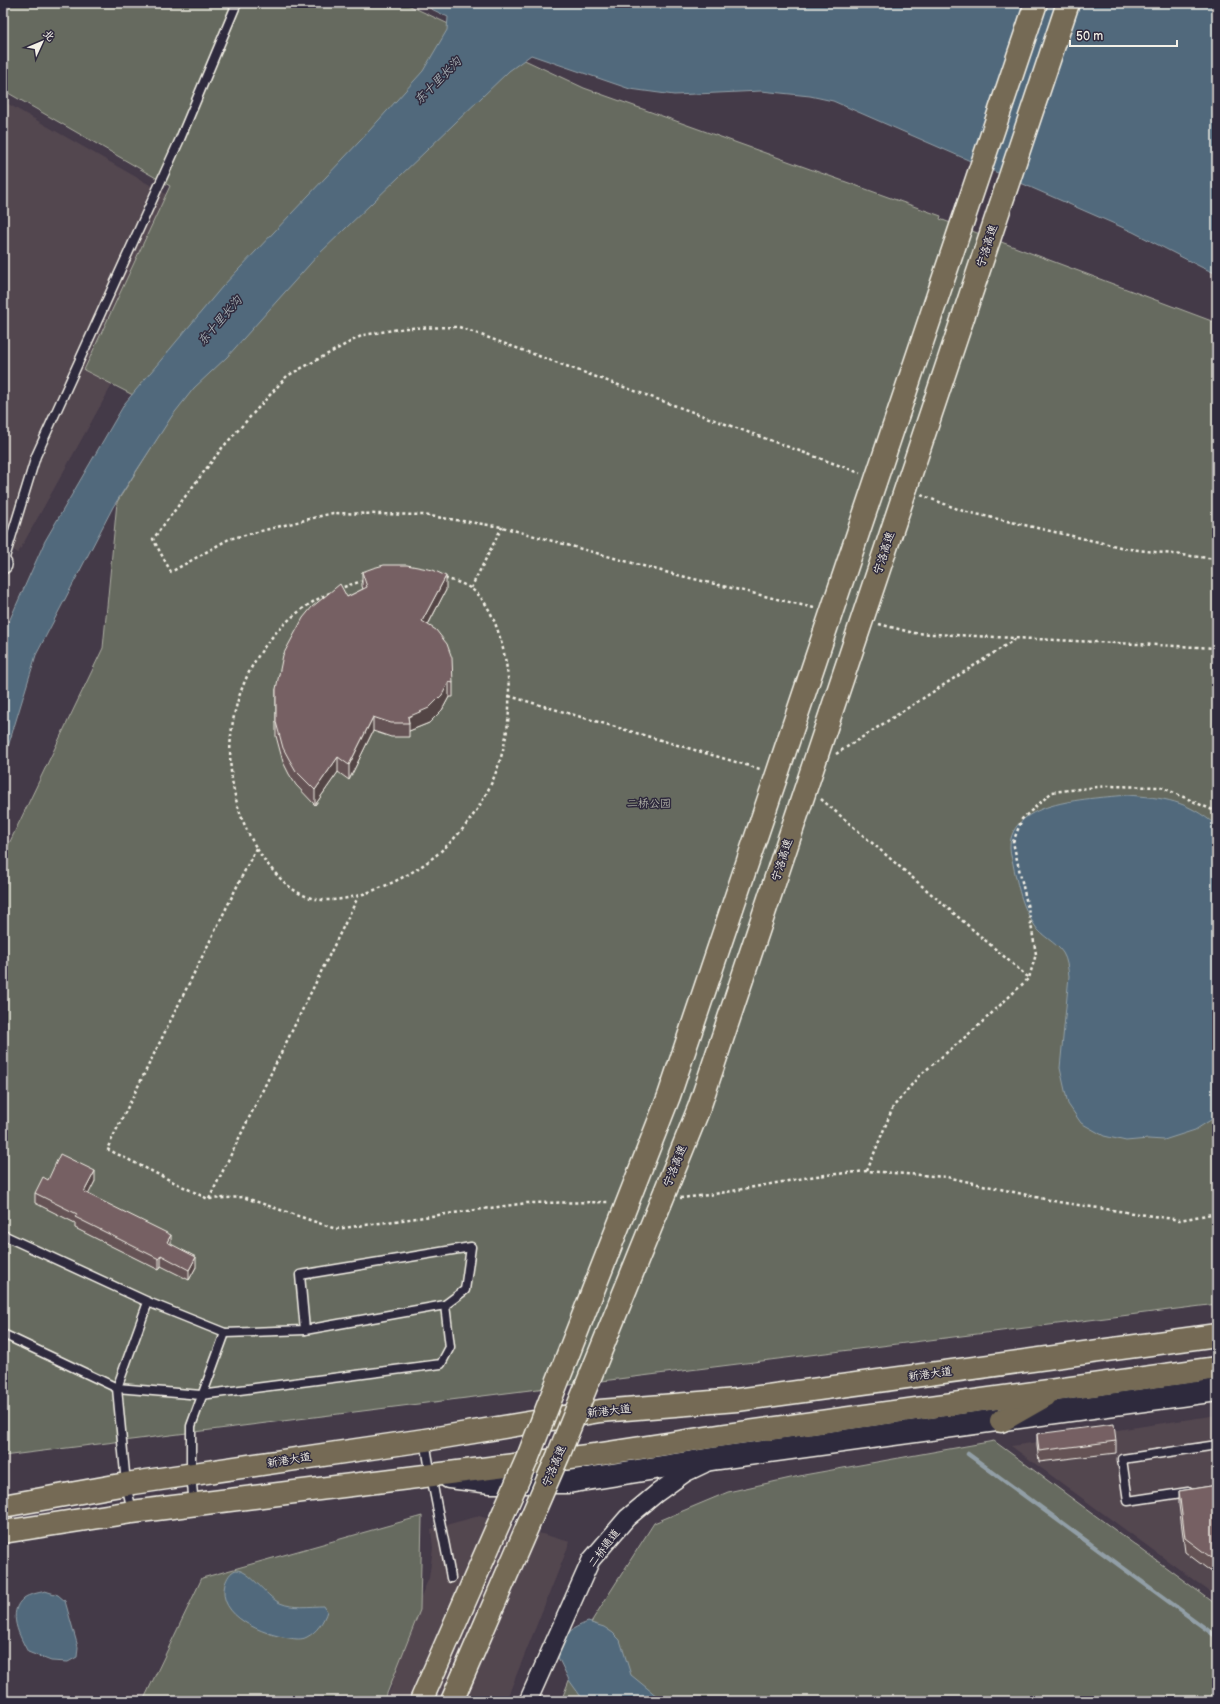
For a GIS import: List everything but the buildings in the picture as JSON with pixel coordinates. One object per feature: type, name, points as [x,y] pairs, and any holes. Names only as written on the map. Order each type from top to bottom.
[{"type":"main road","points":[[421,1701],[528,1457],[670,1096],[1036,3]]},
{"type":"main road","name":"宁洛高速","points":[[452,1701],[558,1456],[699,1108],[1068,3]]},
{"type":"main road","points":[[3,1532],[132,1512],[595,1455],[1207,1369],[1216,1352],[1207,1336]]},
{"type":"main road","name":"新港大道","points":[[3,1506],[126,1484],[425,1440],[600,1411],[737,1400],[1207,1336]]},
{"type":"main road","points":[[1001,1421],[1058,1390]]},
{"type":"street","points":[[430,1475],[491,1482],[568,1482],[718,1458],[1001,1421],[1217,1390]]},
{"type":"street","name":"二桥通道","points":[[528,1701],[591,1560],[627,1518],[657,1493],[685,1474],[718,1458]]},
{"type":"lane","points":[[3,564],[36,456],[180,139],[237,3]]},
{"type":"lane","points":[[3,1235],[148,1302],[225,1333],[305,1330],[445,1305],[466,1290],[471,1247],[300,1275],[305,1330]]},
{"type":"lane","points":[[132,1512],[126,1484],[117,1388],[148,1302]]},
{"type":"lane","points":[[3,1334],[117,1388],[202,1395],[441,1364],[450,1347],[445,1305]]},
{"type":"lane","points":[[194,1504],[191,1475],[191,1426],[225,1333]]},
{"type":"lane","points":[[425,1440],[430,1475],[442,1527],[451,1578]]},
{"type":"lane","points":[[1195,1491],[1128,1501],[1122,1459],[1217,1445]]},
{"type":"path","points":[[816,609],[665,572],[502,527],[423,515],[333,513],[229,539],[171,572],[153,539],[222,448],[287,376],[363,335],[406,328],[459,328],[861,473]]},
{"type":"path","points":[[920,495],[963,511],[1129,549],[1217,559]]},
{"type":"path","points":[[471,588],[502,527]]},
{"type":"path","points":[[409,574],[448,579],[471,588],[485,604],[488,610],[501,642],[509,681],[509,715],[505,742],[493,780],[474,815],[448,845],[428,862],[400,879],[358,897],[325,900],[308,898],[290,889],[276,875],[256,848],[237,807],[230,768],[230,748],[235,710],[241,691],[252,667],[270,640],[284,625],[315,601],[332,591],[370,579],[409,574]]},
{"type":"path","points":[[876,624],[914,633],[1217,648]]},
{"type":"path","points":[[830,758],[1018,638]]},
{"type":"path","points":[[866,1171],[893,1107],[919,1076],[977,1027],[1029,978],[1036,954],[1029,913],[1013,842],[1022,819],[1052,792],[1107,786],[1161,787],[1217,812]]},
{"type":"path","points":[[256,848],[107,1149],[208,1199],[243,1197],[336,1230],[527,1203],[614,1202]]},
{"type":"path","points":[[208,1199],[358,897]]},
{"type":"path","points":[[677,1199],[709,1195],[816,1176],[866,1171],[947,1177],[1058,1202],[1180,1220],[1217,1213]]},
{"type":"shaded area","points":[[3,101],[206,217],[18,553],[3,544]]},
{"type":"shaded area","points":[[1217,1415],[1217,1597],[1011,1446]]},
{"type":"shaded area","points":[[479,1516],[570,1542],[506,1701],[385,1701],[392,1686],[384,1681],[429,1578],[433,1548],[431,1529]]},
{"type":"green space","name":"二桥公园","points":[[3,3],[404,3],[584,88],[941,216],[940,219],[1217,323],[1217,1304],[3,1456],[3,856],[103,648],[117,502],[172,415],[84,370],[170,186],[3,90]]},
{"type":"green space","points":[[994,1441],[1217,1605],[1217,1701],[561,1701],[593,1619],[654,1523],[728,1492],[804,1475]]},
{"type":"green space","points":[[422,1516],[420,1610],[384,1701],[143,1701],[202,1578]]},
{"type":"water","name":"东十里长沟","points":[[419,3],[1217,3],[1217,274],[1133,232],[833,101],[810,96],[761,91],[674,95],[630,89],[531,55],[509,71],[318,255],[227,357],[194,388],[172,416],[113,507],[36,655],[3,763],[3,639],[6,628],[45,541],[125,403],[222,287],[360,141],[423,71],[447,30],[448,17]]},
{"type":"water","points":[[1127,795],[1153,797],[1175,802],[1206,817],[1217,826],[1217,1116],[1195,1130],[1164,1140],[1148,1139],[1126,1141],[1104,1136],[1081,1123],[1068,1104],[1060,1068],[1069,976],[1067,964],[1060,949],[1038,930],[1027,912],[1019,891],[1010,851],[1013,832],[1023,820],[1038,811],[1055,805],[1075,801]]},
{"type":"water","points":[[236,1570],[247,1574],[274,1600],[280,1603],[296,1607],[324,1606],[327,1611],[324,1619],[311,1635],[298,1639],[267,1633],[244,1622],[228,1606],[224,1595],[225,1584],[230,1574]]},
{"type":"water","points":[[45,1591],[58,1595],[65,1601],[78,1647],[77,1657],[68,1662],[51,1661],[28,1652],[18,1632],[15,1617],[19,1604],[26,1597]]},
{"type":"water","points":[[588,1622],[604,1627],[620,1640],[631,1675],[663,1701],[584,1701],[569,1680],[556,1653],[561,1641],[568,1633],[576,1627]]},
{"type":"waterway","points":[[968,1454],[1217,1637]]}]
